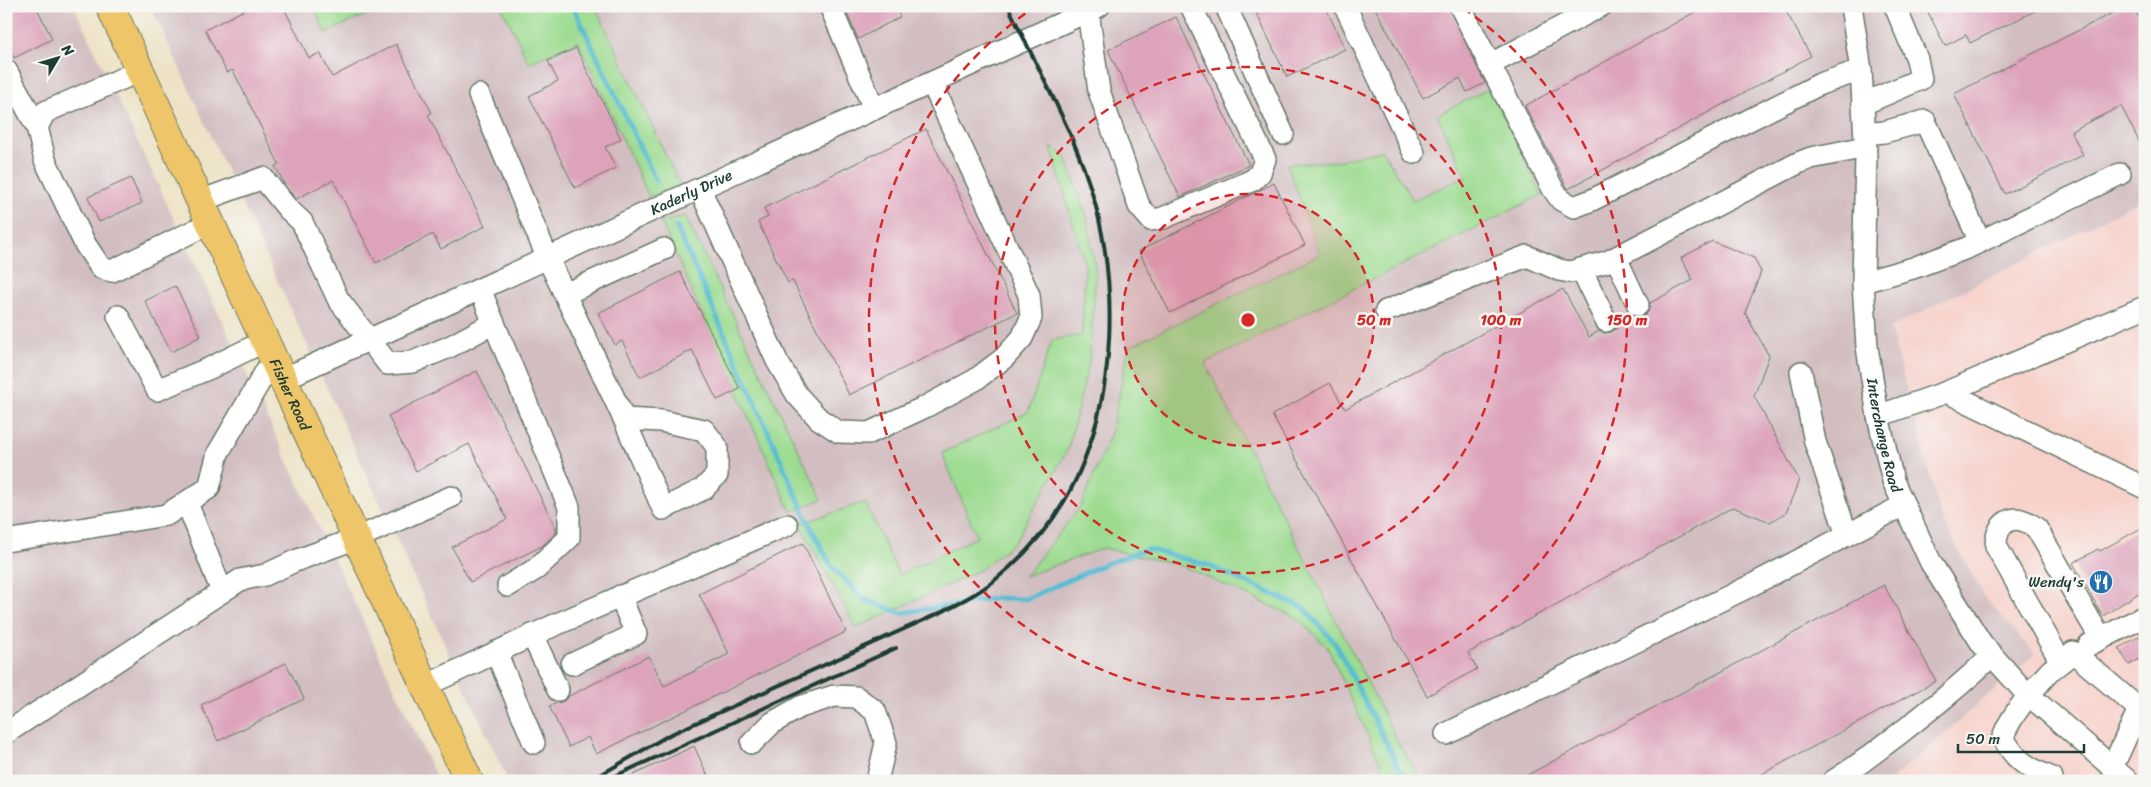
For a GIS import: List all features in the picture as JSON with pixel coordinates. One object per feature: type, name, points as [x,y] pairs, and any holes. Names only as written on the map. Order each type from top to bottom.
[{"type":"main road","name":"Fisher Road","points":[[110,6],[470,781]]},
{"type":"street","points":[[830,6],[874,109]]},
{"type":"street","points":[[1093,9],[1099,91],[1138,206],[1151,220],[1163,218],[1253,180],[1260,173],[1265,159],[1191,6]]},
{"type":"street","points":[[1226,6],[1283,134]]},
{"type":"street","points":[[1346,6],[1414,153]]},
{"type":"street","points":[[1460,6],[1553,189],[1561,200],[1574,207],[1592,200],[1820,84],[1861,70]]},
{"type":"street","points":[[1489,65],[1601,6]]},
{"type":"street","name":"Interchange Road","points":[[1851,6],[1861,70],[1865,140],[1863,282],[1867,347],[1878,416],[1893,481],[1931,563],[1982,644],[2030,696],[2120,775]]},
{"type":"street","points":[[1863,104],[1921,79],[1917,59],[1895,6]]},
{"type":"street","name":"Kaderly Drive","points":[[118,316],[157,390],[210,368],[274,359],[369,340],[1093,9]]},
{"type":"street","points":[[6,70],[37,127],[45,160],[85,244],[101,268],[112,271],[263,178],[288,209],[302,222],[338,299],[388,364],[413,362],[449,348],[494,323]]},
{"type":"street","points":[[37,127],[45,112],[140,71]]},
{"type":"street","points":[[700,189],[777,361],[797,395],[818,419],[840,432],[869,433],[925,407],[975,380],[1004,358],[1022,338],[1031,318],[1029,295],[932,83]]},
{"type":"street","points":[[478,95],[548,258],[624,419],[662,509],[703,489],[717,475],[717,447],[704,430],[661,421],[624,419]]},
{"type":"street","points":[[1386,311],[1527,256],[1559,270],[1570,272],[1616,258],[1811,158],[1884,132],[1925,121],[1980,242]]},
{"type":"street","points":[[1863,282],[1913,268],[1980,242],[2120,174]]},
{"type":"street","points":[[565,294],[664,249]]},
{"type":"street","points":[[1616,258],[1638,305]]},
{"type":"street","points":[[1581,269],[1606,321]]},
{"type":"street","points":[[480,289],[569,507],[569,538],[536,569],[508,586]]},
{"type":"street","points":[[1878,416],[1947,392],[2145,306]]},
{"type":"street","points":[[6,541],[166,515],[209,488],[218,453],[274,359]]},
{"type":"street","points":[[1801,372],[1814,442],[1847,535]]},
{"type":"street","points":[[1947,392],[2145,488]]},
{"type":"street","points":[[6,733],[240,580],[265,576],[295,561],[358,538],[451,497]]},
{"type":"street","points":[[186,503],[222,592]]},
{"type":"street","points":[[1446,734],[1748,587],[1904,504]]},
{"type":"street","points":[[2101,639],[2037,529],[2024,519],[2013,519],[2003,524],[1996,534],[1996,546],[2067,657],[2142,710],[2120,775]]},
{"type":"street","points":[[425,686],[532,635],[787,525]]},
{"type":"street","points":[[572,664],[636,634],[620,596]]},
{"type":"street","points":[[2054,780],[2033,770],[2011,752],[2003,737],[2008,722],[2052,669],[2067,657],[2145,616]]},
{"type":"street","points":[[532,635],[558,690]]},
{"type":"street","points":[[496,652],[534,743]]},
{"type":"street","points":[[1833,781],[1855,768],[1930,711],[1964,683],[1992,655]]},
{"type":"street","points":[[752,743],[772,723],[800,707],[834,696],[856,697],[875,711],[886,743],[877,781]]},
{"type":"shaded area","points":[[6,6],[74,6],[438,781],[6,781]]},
{"type":"shaded area","points":[[151,6],[314,6],[325,33],[387,6],[501,6],[529,63],[578,40],[679,184],[595,6],[2145,6],[2145,198],[1890,328],[1941,517],[1984,597],[2035,654],[1890,781],[1422,781],[1400,746],[1205,363],[1542,195],[1466,177],[1412,200],[1382,150],[1338,161],[1287,164],[1320,254],[1129,347],[1111,433],[1081,506],[1026,575],[1104,548],[1182,566],[1297,618],[1327,647],[1389,781],[508,781]]},
{"type":"shaded area","points":[[2145,198],[2145,781],[1890,781],[2035,654],[1984,597],[1941,517],[1890,328]]},
{"type":"green space","points":[[314,6],[387,6],[325,33]]},
{"type":"green space","points":[[501,6],[595,6],[680,185],[649,197],[578,41],[529,63]]},
{"type":"green space","points":[[1490,88],[1542,195],[1205,363],[1400,746],[1422,781],[1389,781],[1327,647],[1297,618],[1182,566],[1104,548],[1025,576],[1081,506],[1111,433],[1129,347],[1320,254],[1287,164],[1338,161],[1382,150],[1413,200],[1466,177],[1437,115]]},
{"type":"green space","points":[[1051,147],[1065,155],[1087,217],[1096,274],[1089,363],[1068,449],[1015,542],[980,570],[856,628],[800,524],[865,502],[899,575],[977,537],[942,453],[1028,412],[1052,340],[1082,335],[1085,266]]},
{"type":"green space","points":[[685,216],[822,499],[791,512],[661,222]]},
{"type":"building","points":[[6,6],[36,6],[52,39],[14,58],[6,43]]},
{"type":"building","points":[[252,6],[283,6],[309,58],[320,53],[332,77],[396,44],[432,113],[428,115],[485,226],[441,249],[433,234],[376,263],[333,180],[296,199],[286,187],[275,166],[279,164],[233,70],[227,73],[205,30]]},
{"type":"building","points":[[844,6],[895,6],[900,17],[858,39]]},
{"type":"building","points":[[1253,6],[1325,6],[1345,49],[1287,77]]},
{"type":"building","points":[[1374,6],[1448,6],[1485,83],[1467,92],[1460,78],[1423,98]]},
{"type":"building","points":[[1706,6],[1783,6],[1811,56],[1568,189],[1525,106]]},
{"type":"building","points":[[1925,6],[2045,6],[1970,43],[1966,35],[1945,46]]},
{"type":"building","points":[[2126,6],[2133,6],[2145,30],[2145,153],[2121,106],[2071,131],[2083,155],[2005,194],[1954,94]]},
{"type":"building","points":[[1176,17],[1249,165],[1180,197],[1108,50]]},
{"type":"building","points":[[576,48],[621,139],[605,147],[616,168],[575,188],[529,96],[558,81],[548,61]]},
{"type":"building","points":[[926,129],[1017,313],[849,395],[793,281],[788,283],[758,222],[768,217],[764,208]]},
{"type":"building","points":[[131,178],[142,203],[99,222],[88,197]]},
{"type":"building","points":[[1274,183],[1305,245],[1170,313],[1139,251]]},
{"type":"building","points":[[1712,241],[1754,258],[1761,272],[1745,313],[1769,356],[1754,396],[1799,480],[1786,513],[1770,522],[1733,507],[1468,653],[1477,669],[1427,696],[1272,415],[1330,383],[1345,409],[1563,289],[1589,337],[1599,331],[1611,332],[1617,328],[1618,321],[1630,314],[1636,317],[1644,316],[1648,312],[1650,303],[1693,280],[1681,258]]},
{"type":"building","points":[[680,272],[740,389],[717,400],[692,350],[640,377],[622,341],[615,345],[598,313]]},
{"type":"building","points":[[175,286],[201,336],[171,352],[145,301]]},
{"type":"building","points":[[477,371],[556,528],[556,533],[542,546],[470,582],[452,547],[507,519],[469,444],[416,471],[388,416]]},
{"type":"building","points":[[2145,526],[2145,589],[2103,616],[2073,563],[2098,549],[2100,551]]},
{"type":"building","points":[[803,543],[846,632],[596,754],[588,737],[569,747],[549,706],[564,701],[569,696],[649,656],[664,686],[729,654],[699,594]]},
{"type":"building","points":[[1884,585],[1936,681],[1749,781],[1516,781]]},
{"type":"building","points":[[2145,633],[2145,656],[2129,665],[2119,648]]},
{"type":"building","points":[[286,663],[304,699],[218,741],[201,705]]},
{"type":"building","points":[[694,746],[710,781],[621,781]]},
{"type":"waterway","points":[[573,6],[656,181]]},
{"type":"waterway","points":[[676,226],[812,530],[832,567],[863,599],[901,613],[997,598],[1026,599],[1105,564],[1148,549],[1207,565],[1304,608],[1335,643],[1406,781]]},
{"type":"railway","points":[[590,781],[669,735],[944,611],[977,593],[1009,568],[1035,541],[1057,512],[1076,480],[1094,432],[1107,367],[1109,334],[1107,267],[1095,203],[1078,152],[1008,6]]},
{"type":"railway","points":[[604,781],[896,648]]},
{"type":"place","name":"Wendy's","points":[[2101,582]]}]
